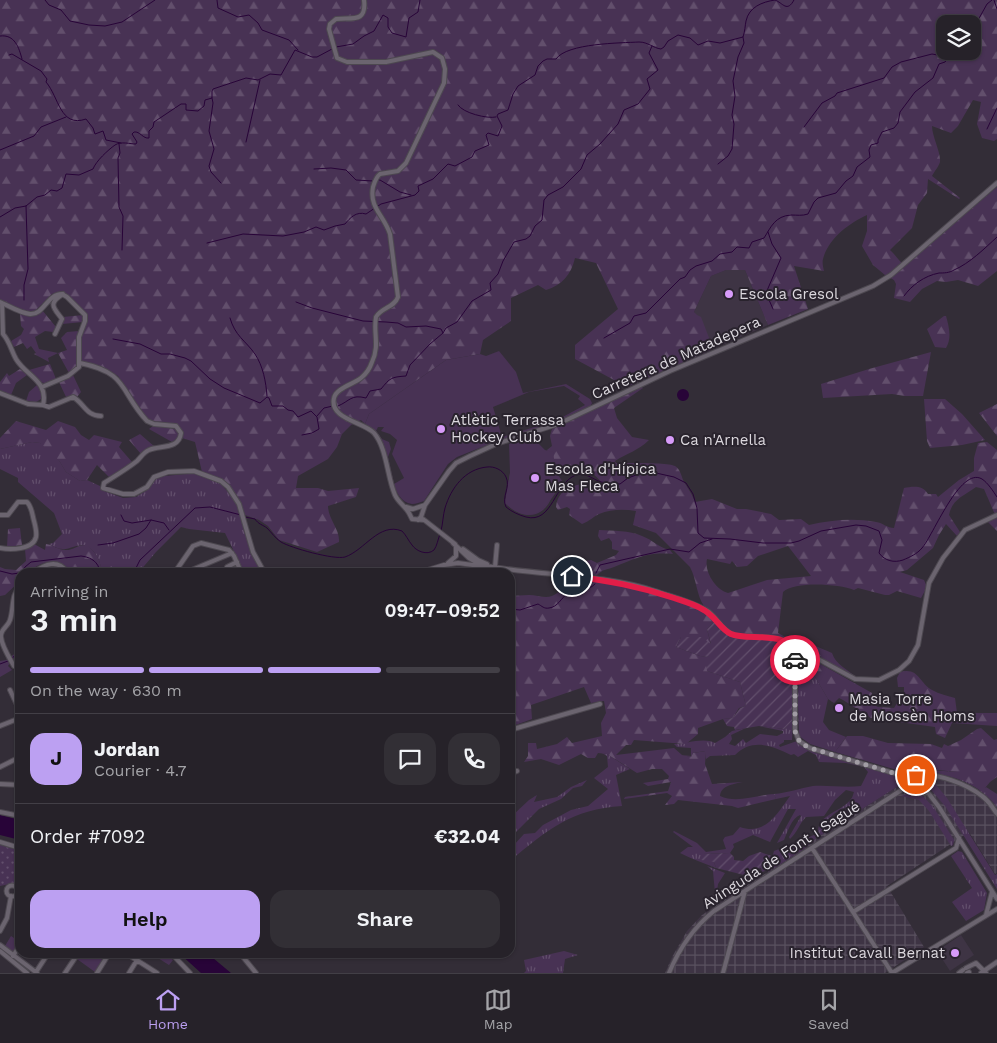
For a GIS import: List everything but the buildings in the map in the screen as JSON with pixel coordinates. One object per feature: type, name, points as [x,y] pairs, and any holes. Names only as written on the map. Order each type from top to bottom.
[{"type":"street","points":[[364,0],[365,9],[360,17],[354,20],[336,19],[331,22],[329,29],[336,57],[339,60],[347,62],[382,62],[433,52],[440,56],[443,61],[446,75],[420,137],[406,163],[398,171],[380,174],[375,181],[372,198],[390,234],[399,293],[394,304],[380,311],[375,321],[377,345],[372,362],[361,378],[337,393],[334,400],[341,416],[372,431],[378,439],[394,494],[412,519],[423,518]]},
{"type":"street","name":"Carretera de Matadepera","points":[[423,518],[425,505],[452,467],[470,456],[496,444],[558,424],[670,371],[884,280],[997,183]]},
{"type":"street","points":[[43,405],[45,393],[17,360],[8,339],[2,335],[1,303],[24,313],[33,314],[40,311],[53,296],[63,294]]},
{"type":"street","points":[[55,334],[62,319],[53,308],[53,305],[63,294]]},
{"type":"street","points":[[42,388],[68,376],[77,369],[80,363],[79,337],[85,317],[63,294]]},
{"type":"street","points":[[80,363],[102,368],[117,377],[147,421],[154,424],[176,426],[181,433],[180,438],[169,446],[146,452],[131,465],[104,483],[104,488],[123,494],[131,494],[147,487],[153,478],[160,474],[194,471],[225,484],[238,501],[253,552],[262,568]]},
{"type":"street","points":[[0,393],[28,404],[52,406],[73,397],[89,413],[101,416]]},
{"type":"street","points":[[0,515],[10,514],[18,502],[27,502],[31,506],[36,535],[34,542],[26,546],[10,549],[0,548]]},
{"type":"street","points":[[410,514],[415,509],[425,505]]},
{"type":"street","points":[[404,506],[415,509],[472,560],[487,566]]},
{"type":"street","points":[[794,652],[803,651],[855,679],[874,680],[894,674],[909,662],[918,645],[929,583],[943,558],[965,530],[996,516]]},
{"type":"street","points":[[178,568],[197,544],[229,550],[239,568]]},
{"type":"street","points":[[454,544],[478,560],[494,566]]},
{"type":"street","points":[[444,565],[455,557],[454,544]]},
{"type":"street","points":[[494,566],[497,545]]},
{"type":"street","points":[[462,549],[472,560]]},
{"type":"street","points":[[196,568],[232,553]]},
{"type":"street","points":[[434,568],[472,560]]},
{"type":"street","points":[[227,568],[237,562]]},
{"type":"street","points":[[465,563],[510,568]]},
{"type":"street","points":[[40,568],[53,564],[62,568]]},
{"type":"street","points":[[515,569],[612,581],[645,588],[700,607],[714,617],[731,634],[745,637],[770,637],[787,644],[794,652],[795,730],[799,741],[810,748],[900,775],[928,775],[943,778],[979,794],[997,814]]},
{"type":"street","points":[[15,592],[10,620],[1,632],[2,642],[7,655],[15,666]]},
{"type":"street","points":[[0,654],[7,655]]},
{"type":"street","points":[[10,690],[15,700]]},
{"type":"street","points":[[515,729],[600,704]]},
{"type":"street","points":[[0,726],[15,720]]},
{"type":"street","points":[[0,766],[15,760]]},
{"type":"street","points":[[900,775],[912,790],[918,789],[928,794]]},
{"type":"street","points":[[907,783],[912,775]]},
{"type":"street","points":[[918,789],[928,775]]},
{"type":"street","points":[[919,776],[928,794],[939,807],[995,892],[997,899]]},
{"type":"street","name":"Avinguda de Font i Sagué","points":[[669,973],[680,950],[696,929],[714,911],[900,791],[907,783]]},
{"type":"street","points":[[0,784],[15,785]]},
{"type":"street","name":"Avinguda de Font i Sagué","points":[[900,791],[912,790]]},
{"type":"street","points":[[0,812],[15,815]]},
{"type":"street","points":[[853,912],[956,848],[959,838]]},
{"type":"street","points":[[0,842],[15,846]]},
{"type":"street","points":[[812,848],[892,973],[995,910]]},
{"type":"street","points":[[956,848],[966,850]]},
{"type":"street","points":[[0,888],[7,889],[12,885],[15,886]]},
{"type":"street","points":[[0,931],[7,920],[11,896],[8,894],[7,889]]},
{"type":"street","points":[[723,973],[743,892]]},
{"type":"street","points":[[986,915],[995,892]]},
{"type":"street","points":[[11,896],[15,895]]},
{"type":"street","points":[[734,898],[741,904]]},
{"type":"street","points":[[989,905],[991,910],[995,910]]},
{"type":"street","points":[[0,945],[13,956],[15,953]]},
{"type":"street","points":[[0,951],[27,973]]},
{"type":"street","points":[[16,958],[36,973],[45,958]]},
{"type":"street","points":[[65,973],[75,958]]},
{"type":"street","points":[[97,973],[106,958]]},
{"type":"street","points":[[134,958],[157,973]]},
{"type":"street","points":[[176,958],[190,973]]},
{"type":"street","points":[[244,958],[256,973]]},
{"type":"street","points":[[129,973],[137,960]]},
{"type":"street","points":[[965,971],[976,963],[983,972],[996,963],[997,969]]},
{"type":"shaded area","name":"Escola Gresol","points":[[726,270],[745,270],[768,325],[711,350],[711,343],[694,312],[711,276]]},
{"type":"shaded area","points":[[681,389],[685,389],[689,395],[685,401],[681,401],[677,397],[677,393]]},
{"type":"shaded area","points":[[904,773],[942,774],[967,784],[986,794],[997,807],[997,873],[995,874],[969,832],[887,886],[924,947],[885,973],[665,973],[687,931],[702,915],[903,783]]},
{"type":"shaded area","points":[[0,815],[15,819],[15,839],[0,835]]},
{"type":"shaded area","name":"Institut Cavall Bernat","points":[[961,935],[974,955],[950,971],[937,951]]},
{"type":"shaded area","points":[[184,958],[213,958],[231,973],[201,973]]},
{"type":"green space","points":[[0,0],[997,0],[997,139],[994,141],[982,138],[977,124],[981,102],[973,100],[958,126],[951,133],[932,126],[940,162],[932,176],[960,198],[928,179],[927,193],[918,205],[912,228],[890,250],[905,265],[997,187],[997,271],[978,286],[958,280],[937,281],[922,289],[910,302],[894,298],[896,284],[894,280],[873,265],[862,246],[867,231],[867,215],[853,222],[834,238],[823,259],[824,271],[794,266],[808,309],[768,325],[745,270],[726,270],[711,276],[694,312],[701,317],[711,343],[711,350],[627,387],[575,359],[575,345],[618,309],[596,263],[575,258],[568,274],[557,285],[546,290],[538,285],[511,298],[511,321],[483,340],[480,354],[446,360],[369,414],[365,424],[361,420],[351,425],[342,434],[337,447],[328,459],[298,476],[296,488],[318,488],[328,491],[359,488],[356,497],[328,506],[338,533],[339,542],[317,552],[279,540],[268,526],[259,520],[245,515],[238,498],[230,488],[202,472],[195,442],[182,438],[180,428],[176,426],[148,420],[118,376],[105,368],[82,361],[81,336],[87,316],[66,294],[61,291],[52,294],[34,312],[26,311],[0,301]]},
{"type":"green space","points":[[42,310],[56,327],[53,332],[45,331],[35,337],[39,349],[58,353],[48,358],[49,362],[34,354],[36,353],[31,346],[27,349],[23,343],[14,347],[11,341],[21,335],[24,329],[21,326],[20,313]]},
{"type":"green space","points":[[83,315],[83,322],[62,324],[63,317]]},
{"type":"green space","points":[[946,316],[949,328],[948,344],[946,348],[935,347],[927,329]]},
{"type":"green space","points":[[79,331],[77,339],[78,365],[69,373],[58,353],[67,350],[61,338],[67,332]]},
{"type":"green space","name":"Atlètic Terrassa Hockey Club","points":[[499,351],[516,372],[523,393],[566,384],[590,399],[592,403],[590,407],[556,423],[497,441],[457,457],[448,464],[424,501],[412,504],[405,501],[399,495],[390,476],[380,437],[365,424],[369,414],[446,360],[480,354],[486,356]],"holes":[[[564,386],[580,396],[578,399],[585,405],[557,420],[502,437],[493,407],[529,392]],[[378,427],[384,427],[381,431],[390,434],[397,440],[392,454],[404,478],[394,484],[388,457],[391,449],[389,442],[382,439],[376,431]]]},
{"type":"green space","points":[[931,352],[923,396],[892,394],[823,398],[821,384]]},
{"type":"green space","points":[[50,364],[56,379],[46,383],[41,382],[29,370]]},
{"type":"green space","points":[[20,369],[27,375],[16,383],[11,395],[0,390],[0,382],[7,373],[9,376]]},
{"type":"green space","points":[[73,375],[81,392],[77,397],[72,395],[66,397],[59,382]]},
{"type":"green space","points":[[37,385],[41,392],[41,399],[36,402],[26,401],[29,392]]},
{"type":"green space","points":[[640,386],[643,388],[614,408],[617,418],[632,437],[649,440],[615,461],[616,463],[656,463],[675,466],[680,471],[695,502],[712,499],[737,509],[771,514],[779,520],[801,519],[809,525],[859,520],[894,528],[904,488],[921,488],[928,494],[936,494],[938,497],[974,471],[974,458],[978,443],[987,442],[997,450],[997,531],[988,522],[996,517],[984,489],[976,487],[956,501],[949,515],[960,532],[957,536],[946,524],[933,548],[907,570],[900,572],[924,580],[927,587],[921,598],[897,591],[885,595],[858,588],[854,590],[838,586],[817,585],[797,586],[783,592],[778,633],[789,639],[791,635],[813,645],[822,659],[797,649],[788,642],[733,633],[718,618],[707,629],[711,645],[681,637],[676,647],[700,656],[710,657],[707,671],[740,682],[746,706],[739,708],[733,718],[723,719],[698,728],[698,734],[686,744],[634,740],[631,745],[626,745],[616,755],[674,748],[682,755],[691,757],[693,753],[706,751],[705,764],[712,784],[743,782],[725,787],[720,796],[740,799],[774,794],[776,799],[738,808],[678,800],[674,804],[665,805],[672,796],[667,793],[624,799],[625,797],[668,791],[671,782],[648,786],[643,783],[668,779],[669,776],[662,769],[652,769],[637,773],[607,754],[598,753],[595,758],[588,758],[581,754],[559,765],[541,759],[524,762],[528,756],[528,743],[536,743],[537,749],[557,744],[567,737],[572,743],[602,736],[601,723],[606,713],[604,701],[591,703],[584,687],[531,705],[532,719],[515,725],[515,596],[549,597],[575,582],[594,581],[640,589],[699,608],[704,606],[699,597],[690,567],[656,533],[633,525],[636,511],[608,511],[582,524],[569,515],[570,509],[567,507],[558,510],[556,507],[558,499],[566,489],[573,486],[602,483],[594,474],[587,470],[579,468],[560,474],[548,504],[536,514],[520,513],[505,503],[510,473],[550,459],[547,450],[552,446],[550,436],[552,429]],"holes":[[[788,546],[811,576],[767,580],[728,593],[719,588],[712,580],[707,569],[707,559],[730,564],[732,561],[737,567],[747,566],[758,556]]]},
{"type":"green space","points":[[924,399],[945,399],[962,414],[985,440],[962,445],[930,448],[927,441]]},
{"type":"green space","points":[[997,404],[997,436],[979,413]]},
{"type":"green space","points":[[16,421],[46,430],[58,421],[75,427],[81,435],[89,440],[94,435],[122,442],[119,447],[132,462],[110,478],[97,465],[87,480],[80,481],[66,472],[60,462],[40,443],[32,442],[0,449],[0,438]]},
{"type":"green space","points":[[153,426],[176,429],[180,434],[172,442],[149,429]]},
{"type":"green space","points":[[140,434],[155,447],[141,454],[129,440]]},
{"type":"green space","name":"Escola d'Hípica Mas Fleca","points":[[532,437],[545,450],[553,452],[556,472],[563,482],[545,506],[531,515],[515,511],[505,503],[510,473],[509,444]]},
{"type":"green space","points":[[32,442],[40,443],[47,447],[66,472],[80,481],[87,480],[100,486],[102,490],[123,498],[136,497],[150,488],[152,482],[157,478],[164,476],[196,474],[221,484],[236,501],[251,552],[260,568],[242,568],[225,533],[181,527],[142,568],[101,568],[97,556],[85,545],[64,549],[55,547],[49,544],[53,543],[62,534],[54,513],[18,482],[18,478],[0,469],[0,449]]},
{"type":"green space","points":[[20,528],[22,545],[7,547],[8,529]]},
{"type":"green space","points":[[599,530],[637,534],[670,550],[673,554],[649,555],[636,558],[597,575],[587,574],[590,569],[581,562],[591,560],[597,563],[616,555],[619,551],[612,549],[612,542],[609,538],[601,541],[598,536]]},
{"type":"green space","points":[[34,544],[45,550],[46,544],[66,550],[87,545],[98,557],[101,568],[68,568],[62,564],[51,562],[34,568],[18,568],[26,561],[25,549]]},
{"type":"green space","points":[[0,567],[15,570],[15,586],[5,595],[0,596]]},
{"type":"green space","points":[[715,621],[724,632],[732,636],[773,640],[781,642],[787,647],[793,661],[795,678],[793,720],[784,729],[759,726],[735,730],[734,727],[727,726],[723,719],[733,718],[740,708],[746,706],[740,682],[707,671],[705,660],[709,657],[700,656],[676,647],[681,637],[701,637],[711,644],[707,629]]},
{"type":"green space","points":[[813,645],[832,653],[839,664],[856,677],[822,659]]},
{"type":"green space","points":[[799,653],[801,653],[828,699],[823,722],[829,730],[846,737],[835,752],[810,744],[799,736]]},
{"type":"green space","points":[[801,653],[872,693],[870,703],[878,707],[894,708],[904,692],[904,687],[898,687],[897,678],[900,672],[906,671],[915,674],[932,690],[955,698],[957,713],[997,713],[997,726],[952,723],[945,738],[936,734],[935,727],[871,718],[839,698],[834,703],[828,699]]},
{"type":"green space","points":[[15,654],[15,658],[12,659],[8,666],[12,670],[0,677],[0,661],[6,660]]},
{"type":"green space","points":[[793,720],[792,740],[784,740],[779,745],[780,747],[797,741],[801,746],[809,750],[900,777],[903,783],[815,839],[803,850],[768,872],[774,851],[818,833],[821,821],[847,803],[852,798],[854,792],[846,790],[835,800],[824,816],[806,817],[790,839],[789,837],[800,815],[792,822],[784,840],[777,843],[796,809],[788,809],[770,842],[753,835],[733,844],[734,847],[730,853],[703,854],[714,862],[716,868],[680,853],[688,847],[693,847],[674,831],[697,843],[706,852],[726,849],[723,840],[725,837],[733,835],[740,827],[757,828],[770,822],[790,796],[776,799],[774,794],[813,786],[861,786],[868,772],[864,767],[846,763],[819,762],[816,755],[808,751],[798,757],[769,746],[755,745],[748,746],[735,755],[710,756],[706,759],[705,751],[693,753],[691,757],[682,755],[691,756],[691,748],[677,747],[674,744],[700,741],[715,743],[732,731],[746,728],[731,735],[732,739],[729,744],[735,746],[743,739],[746,743],[760,734],[777,736],[783,733],[783,731],[759,726],[784,729]],"holes":[[[847,807],[822,829],[832,815]]]},
{"type":"green space","points":[[981,728],[994,740],[997,739],[997,777],[985,788],[959,778],[957,772],[938,770],[904,772],[835,752],[847,736],[863,736],[888,743],[931,744],[942,748],[944,744],[948,746]]},
{"type":"green space","points":[[602,753],[607,754],[630,769],[616,775],[622,806],[589,812],[561,823],[515,857],[515,844],[524,834],[535,833],[543,825],[571,810],[588,806],[608,789],[594,778],[608,767],[607,756]]},
{"type":"green space","points":[[929,770],[958,772],[986,787],[997,794],[997,807],[982,792],[963,781],[932,773],[921,773]]},
{"type":"green space","points":[[931,779],[947,798],[995,875],[997,874],[997,889],[945,806],[927,785],[926,781]]},
{"type":"green space","points":[[587,780],[582,786],[573,788],[561,799],[539,809],[515,833],[515,813],[529,800],[537,795],[534,802],[557,797],[571,787]]},
{"type":"green space","points":[[920,793],[934,808],[954,840],[953,845],[951,846],[929,811],[919,800],[901,796]]},
{"type":"green space","points":[[0,845],[15,850],[15,884],[0,886]]},
{"type":"green space","points":[[958,851],[962,852],[987,893],[984,910],[966,921],[952,902],[972,888],[951,856]]},
{"type":"green space","points":[[760,852],[772,856],[768,870],[762,872],[761,868],[756,869],[756,875],[744,875],[716,868],[714,862],[701,860],[703,854],[730,853],[734,860],[743,861],[749,856]]},
{"type":"green space","points":[[707,866],[725,873],[718,884],[716,899],[711,900],[715,893],[713,871]]},
{"type":"green space","points":[[11,936],[15,939],[15,948],[12,952],[5,946]]},
{"type":"green space","points":[[564,951],[578,955],[565,959],[563,973],[524,973],[526,971],[524,960]]},
{"type":"green space","points":[[100,958],[103,960],[95,972],[77,959]]},
{"type":"green space","points":[[158,958],[171,958],[173,960],[169,965]]},
{"type":"waterway","points":[[45,0],[49,5],[61,10],[70,21],[105,26],[122,22],[155,0]]},
{"type":"waterway","points":[[217,0],[218,8],[238,17],[249,15],[258,23],[262,30],[289,40],[298,50]]},
{"type":"waterway","points":[[336,47],[353,44],[374,31],[383,15],[388,18],[388,27],[392,33],[406,37],[409,18],[418,12],[420,0]]},
{"type":"waterway","points":[[207,243],[243,234],[283,236],[304,232],[316,227],[324,230],[345,224],[359,213],[366,214],[381,204],[415,195],[419,191],[418,186],[433,179],[448,164],[455,166],[472,157],[475,151],[489,145],[486,135],[488,133],[498,136],[502,126],[497,116],[498,114],[508,110],[513,94],[518,86],[535,75],[538,66],[547,59],[556,59],[562,54],[582,47],[608,44],[642,42],[661,49],[668,41],[678,35],[690,38],[698,45],[708,41],[720,43],[743,37],[748,16],[757,6],[775,0],[787,7],[794,0]]},
{"type":"waterway","points":[[981,15],[987,4],[992,0]]},
{"type":"waterway","points":[[994,0],[997,9]]},
{"type":"waterway","points":[[0,36],[13,39],[18,46],[22,59]]},
{"type":"waterway","points":[[718,164],[728,156],[732,149],[734,124],[732,115],[735,96],[733,81],[738,57],[744,43],[743,37]]},
{"type":"waterway","points":[[338,406],[354,397],[366,398],[370,391],[381,389],[391,379],[406,376],[410,365],[446,328],[457,322],[472,301],[491,290],[490,283],[498,274],[514,242],[530,236],[535,226],[542,220],[544,200],[548,195],[563,187],[581,169],[587,155],[618,124],[624,110],[638,104],[650,89],[647,79],[658,70],[649,53],[652,46]]},
{"type":"waterway","points":[[0,217],[15,208],[26,206],[37,197],[45,195],[51,190],[57,191],[62,188],[66,174],[79,175],[93,169],[99,159],[115,145],[123,143],[136,144],[137,142],[132,134],[134,132],[149,138],[149,131],[153,127],[154,122],[181,104],[186,104],[186,110],[198,111],[204,106],[205,100],[212,98],[213,89],[246,78],[258,80],[270,74],[281,75],[295,50],[312,57],[317,57],[332,49]]},
{"type":"waterway","points":[[9,55],[12,54],[41,71],[65,115],[77,121],[86,119],[95,134],[103,131],[106,140],[121,143]]},
{"type":"waterway","points":[[804,127],[822,103],[837,93],[884,78],[892,67],[901,62],[932,54],[936,55]]},
{"type":"waterway","points":[[604,338],[630,323],[634,316],[646,313],[696,266],[712,261],[720,254],[732,252],[737,247],[749,248],[752,242],[764,238],[771,226],[781,217],[808,214],[818,198],[836,193],[853,176],[857,167],[870,157],[869,150],[871,145],[878,143],[882,132],[894,128],[898,123],[900,112],[915,92],[933,78],[939,64],[947,60]]},
{"type":"waterway","points":[[246,142],[260,80]]},
{"type":"waterway","points":[[212,98],[209,131],[214,149],[209,166],[211,172],[221,183]]},
{"type":"waterway","points":[[458,105],[465,111],[476,115],[496,117]]},
{"type":"waterway","points":[[987,129],[997,108]]},
{"type":"waterway","points":[[0,150],[34,136],[41,127],[66,117]]},
{"type":"waterway","points":[[119,144],[119,207],[123,216],[122,250]]},
{"type":"waterway","points":[[314,169],[331,168],[346,170],[356,180],[373,181]]},
{"type":"waterway","points":[[377,180],[400,192],[411,195]]},
{"type":"waterway","points":[[24,300],[24,285],[28,269],[26,206]]},
{"type":"waterway","points":[[768,232],[772,244],[781,258],[766,293],[773,309]]},
{"type":"waterway","points":[[904,296],[923,279],[934,274],[950,272],[966,264],[997,237]]},
{"type":"waterway","points":[[296,302],[363,321],[398,323],[406,327],[426,326],[441,329],[443,333]]},
{"type":"waterway","points":[[230,318],[237,334],[258,359],[264,374],[267,396]]},
{"type":"waterway","points":[[113,339],[140,344],[161,354],[185,358],[224,388],[260,403],[267,397],[272,406],[283,406],[293,411],[298,417],[311,411],[317,417],[319,429],[302,435]]},
{"type":"waterway","points":[[317,416],[324,408],[333,406]]},
{"type":"waterway","points":[[441,531],[445,508],[455,487],[472,471],[487,467],[498,469],[506,477],[506,507],[526,517],[535,518],[542,515],[563,486],[576,475],[583,474],[601,482],[620,484],[628,478],[647,471],[674,477],[686,483],[693,494],[697,508],[698,533],[704,538],[763,543],[791,543],[821,531],[856,525],[866,526],[879,531],[882,540],[879,553],[887,560],[893,561],[908,558],[922,548],[948,504],[965,483],[974,478],[982,479],[997,497]]},
{"type":"waterway","points":[[136,568],[140,560],[195,508],[210,507],[241,515]]},
{"type":"waterway","points":[[121,515],[124,521],[132,523],[151,520],[164,523],[169,530]]},
{"type":"waterway","points":[[245,517],[255,519],[286,544],[332,557],[345,557],[352,554],[379,533],[394,529],[402,531],[419,551],[428,553],[434,550],[440,534]]},
{"type":"waterway","points":[[98,545],[113,543],[139,534],[151,520]]},
{"type":"waterway","points":[[596,573],[600,565],[670,549],[689,552],[700,543],[712,539]]},
{"type":"waterway","points":[[24,568],[31,562],[81,556],[94,561],[99,568]]},
{"type":"waterway","points":[[0,571],[15,574]]},
{"type":"waterway","points":[[515,610],[520,610],[538,604],[546,608],[552,607],[568,593],[589,588],[595,584]]},
{"type":"waterway","points":[[0,664],[8,661]]},
{"type":"way so far","points":[[795,660],[795,730],[801,742],[810,748],[900,775],[916,775]]},
{"type":"place","name":"Escola Gresol","points":[[729,294]]},
{"type":"place","name":"Atlètic Terrassa Hockey Club","points":[[441,429]]},
{"type":"place","name":"Ca n'Arnella","points":[[670,440]]},
{"type":"place","name":"Escola d'Hípica Mas Fleca","points":[[535,478]]},
{"type":"place","name":"Masia Torre de Mossèn Homs","points":[[839,708]]},
{"type":"place","name":"Institut Cavall Bernat","points":[[955,953]]},
{"type":"route","points":[[572,576],[637,586],[700,607],[709,612],[731,634],[745,637],[768,636],[785,643],[793,649],[795,660]]}]
